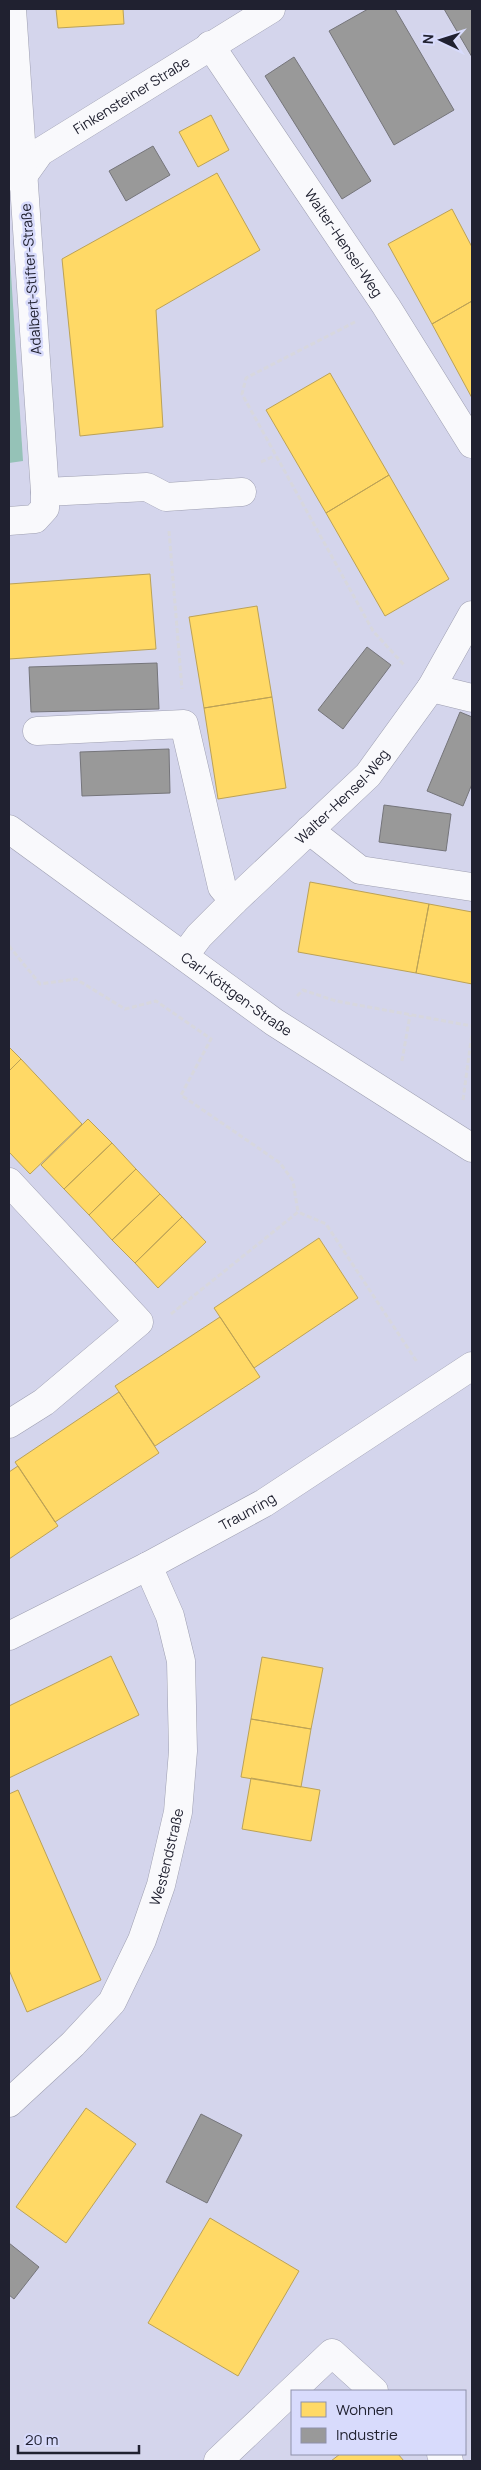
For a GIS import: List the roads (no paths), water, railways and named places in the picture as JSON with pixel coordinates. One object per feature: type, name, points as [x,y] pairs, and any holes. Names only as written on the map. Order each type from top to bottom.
[{"type":"street","name":"Adalbert-Stifter-Straße","points":[[9,521],[35,519],[45,508],[12,9]]},
{"type":"street","name":"Finkensteiner Straße","points":[[9,198],[40,152],[270,9]]},
{"type":"street","name":"Walter-Hensel-Weg","points":[[210,45],[386,306],[472,444]]},
{"type":"street","points":[[45,492],[147,487],[166,497],[242,492]]},
{"type":"street","name":"Walter-Hensel-Weg","points":[[184,956],[199,936],[234,901],[368,775],[431,688],[472,615]]},
{"type":"street","points":[[431,688],[472,698]]},
{"type":"street","points":[[37,731],[184,724],[222,886],[234,901]]},
{"type":"street","name":"Carl-Köttgen-Straße","points":[[9,829],[274,1022],[465,1143]]},
{"type":"street","points":[[309,830],[360,870],[472,887]]},
{"type":"street","points":[[9,1182],[139,1322],[44,1402],[9,1424]]},
{"type":"street","name":"Traunring","points":[[9,1636],[148,1566],[264,1503],[472,1366]]},
{"type":"street","name":"Westendstraße","points":[[9,2103],[73,2044],[112,2002],[142,1940],[161,1885],[178,1812],[183,1751],[181,1661],[170,1616],[148,1566]]},
{"type":"street","points":[[292,2390],[332,2352],[373,2390]]},
{"type":"street","points":[[218,2461],[291,2391]]}]
